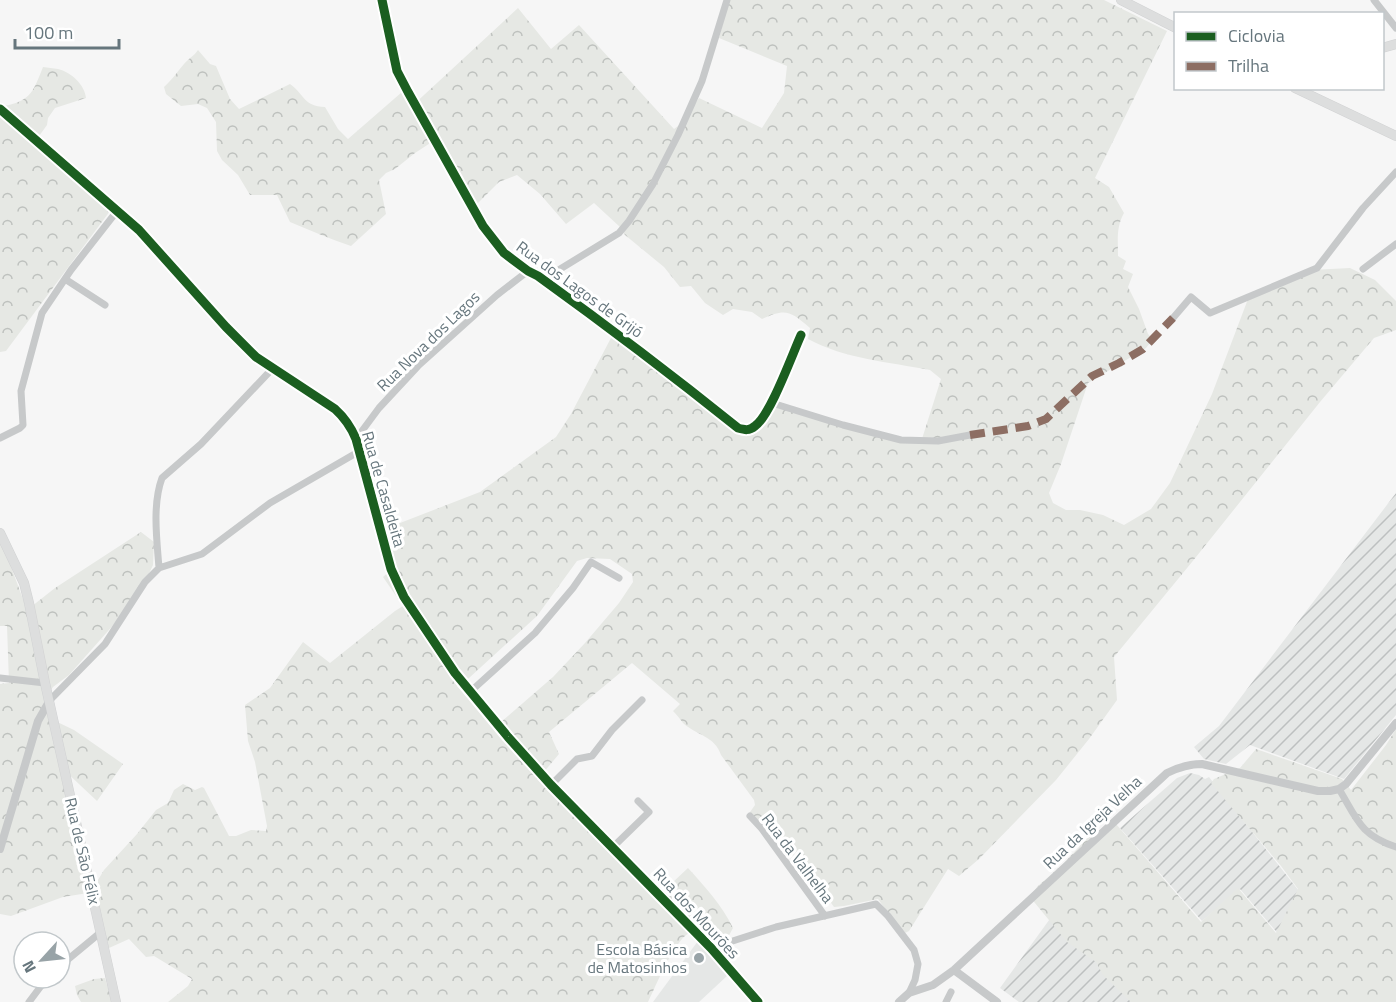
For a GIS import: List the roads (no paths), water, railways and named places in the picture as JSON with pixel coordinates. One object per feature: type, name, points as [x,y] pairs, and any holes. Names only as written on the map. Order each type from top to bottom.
[{"type":"main road","points":[[1121,0],[1174,27]]},
{"type":"main road","points":[[1299,90],[1396,136]]},
{"type":"main road","name":"Rua de São Félix","points":[[0,533],[24,583],[116,1002]]},
{"type":"street","name":"Rua dos Lagos de Grijó","points":[[382,0],[398,70],[408,92],[483,226],[504,253],[599,320],[738,428],[747,430],[757,426],[769,409],[801,335]]},
{"type":"street","points":[[538,276],[552,274],[619,233],[629,221],[653,184],[702,81],[727,0]]},
{"type":"street","points":[[1374,0],[1383,12]]},
{"type":"street","points":[[1384,13],[1396,28]]},
{"type":"street","name":"Rua de Casaldeita","points":[[0,109],[139,230],[250,351],[335,409],[348,422],[356,440],[389,564],[404,597],[470,692],[551,785],[613,847]]},
{"type":"street","points":[[1173,318],[1191,297],[1210,314],[1317,268],[1363,208],[1396,172]]},
{"type":"street","points":[[0,438],[23,425],[21,391],[40,317],[65,279],[117,211]]},
{"type":"street","points":[[1363,269],[1396,244]]},
{"type":"street","name":"Rua Nova dos Lagos","points":[[356,440],[379,408],[418,366],[496,295],[528,271]]},
{"type":"street","points":[[65,279],[105,305]]},
{"type":"street","points":[[159,568],[155,525],[162,478],[201,444],[273,368]]},
{"type":"street","points":[[772,403],[900,440],[938,441],[970,435]]},
{"type":"street","points":[[0,849],[38,721],[50,700],[105,644],[145,582],[159,568],[201,554],[270,503],[358,452]]},
{"type":"street","points":[[470,692],[535,633],[573,588],[591,562],[618,578]]},
{"type":"street","points":[[0,678],[45,683]]},
{"type":"street","points":[[551,785],[577,759],[592,756],[612,730],[642,700]]},
{"type":"street","points":[[1396,723],[1352,778],[1340,789],[1366,832],[1396,847]]},
{"type":"street","name":"Rua da Igreja Velha","points":[[899,1002],[909,993],[933,985],[954,970],[1158,781],[1179,767],[1202,764],[1318,791],[1340,789]]},
{"type":"street","points":[[613,847],[649,812],[638,801]]},
{"type":"street","name":"Rua da Valhelha","points":[[750,816],[762,829],[825,916]]},
{"type":"street","name":"Rua dos Mourões","points":[[613,847],[711,948],[758,1002]]},
{"type":"street","points":[[711,948],[776,927],[876,904],[914,950],[918,964],[915,980],[909,993]]},
{"type":"street","points":[[72,956],[101,932]]},
{"type":"street","points":[[954,970],[997,1002]]},
{"type":"street","points":[[946,1002],[951,992]]},
{"type":"place","name":"Escola Básica de Matosinhos","points":[[699,958]]}]
